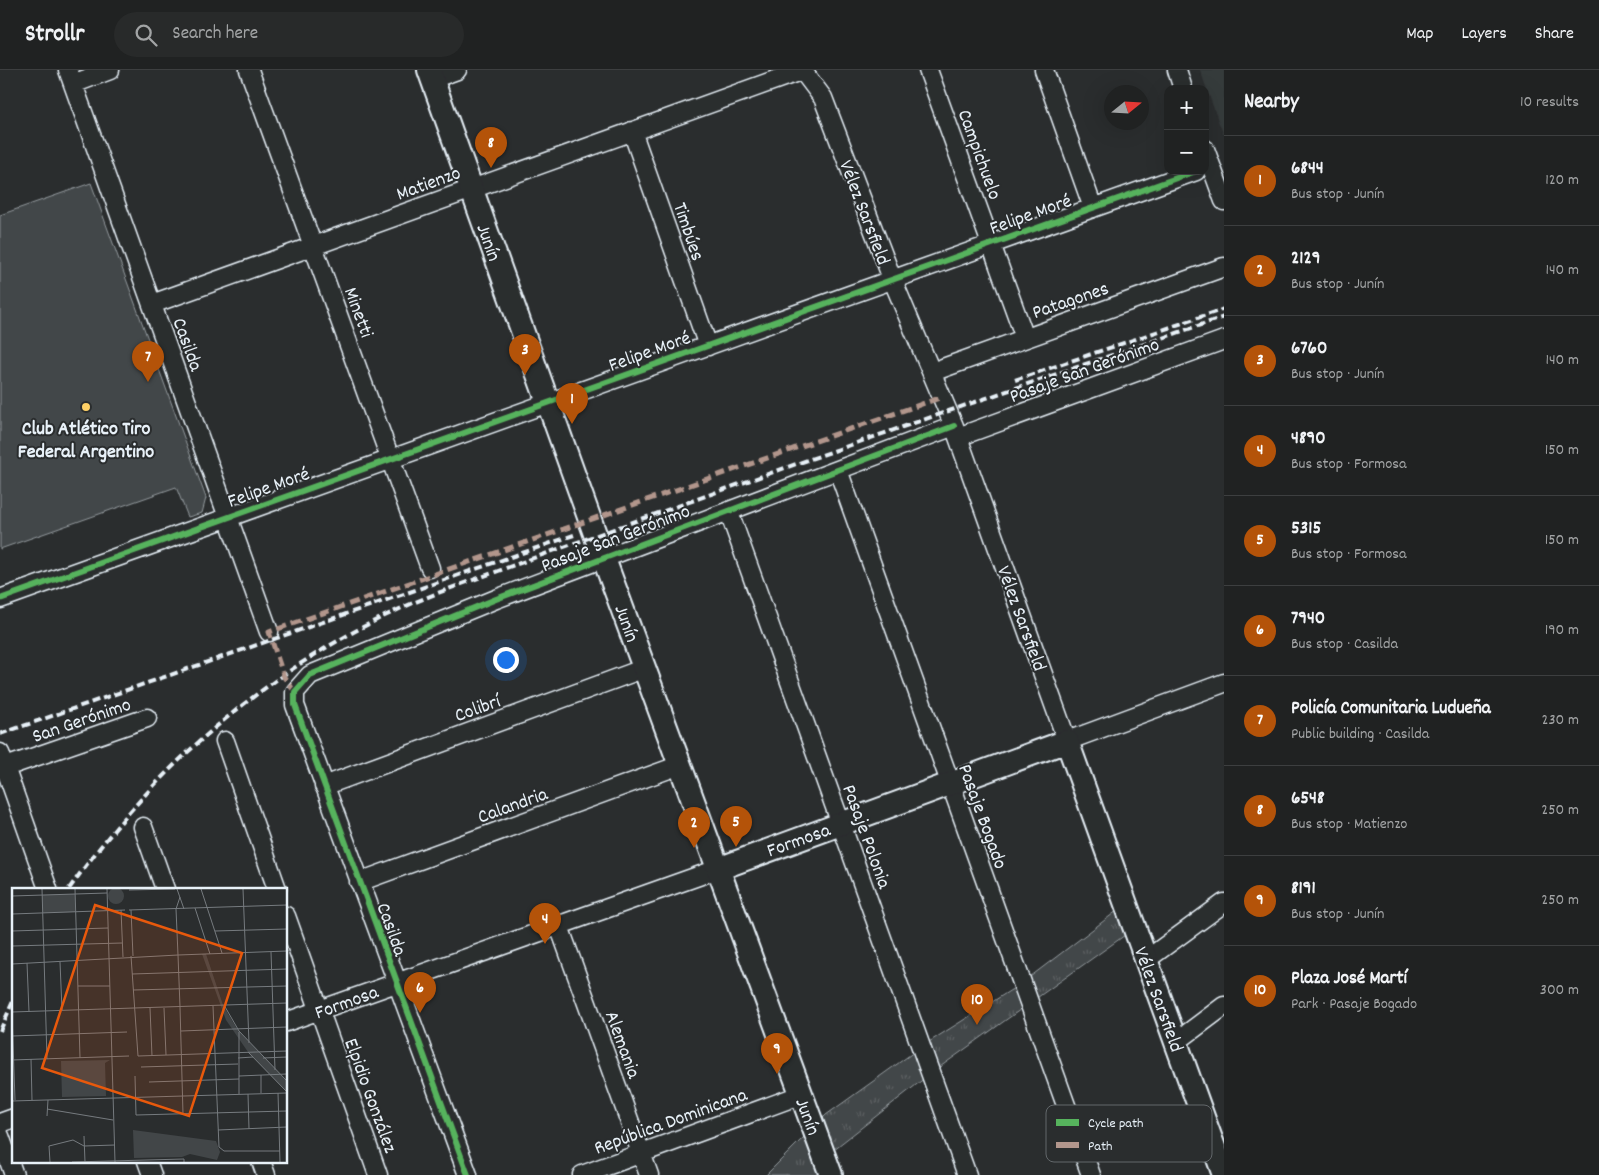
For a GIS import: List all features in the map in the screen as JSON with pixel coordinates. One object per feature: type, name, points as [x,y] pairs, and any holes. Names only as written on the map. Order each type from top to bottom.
[{"type":"main road","name":"Junín","points":[[431,75],[470,189],[549,402],[604,559],[827,1173]]},
{"type":"main road","name":"Formosa","points":[[718,869],[1067,741]]},
{"type":"main road","name":"Vélez Sarsfield","points":[[1067,741],[1199,1105]]},
{"type":"main road","name":"Vélez Sarsfield","points":[[1212,1142],[1224,1175]]},
{"type":"street","points":[[70,77],[110,70]]},
{"type":"street","name":"Minetti","points":[[249,70],[430,568]]},
{"type":"street","points":[[431,75],[457,70]]},
{"type":"street","name":"Matienzo","points":[[152,304],[803,70]]},
{"type":"street","name":"Vélez Sarsfield","points":[[803,70],[823,98],[892,281],[956,431],[1067,741]]},
{"type":"street","name":"Campichuelo","points":[[928,70],[1025,338]]},
{"type":"street","points":[[1044,70],[1093,208]]},
{"type":"street","points":[[1177,70],[1183,85]]},
{"type":"street","name":"Casilda","points":[[70,77],[269,632]]},
{"type":"street","name":"Timbúes","points":[[632,131],[708,346]]},
{"type":"street","points":[[1209,167],[1224,201]]},
{"type":"street","name":"Felipe Moré","points":[[0,599],[1186,175]]},
{"type":"street","name":"Patagones","points":[[932,372],[1224,267]]},
{"type":"street","name":"Pasaje San Gerónimo","points":[[295,692],[310,675],[496,599],[838,470],[1224,340]]},
{"type":"street","name":"Pasaje Bogado","points":[[838,470],[1066,1105]]},
{"type":"street","name":"Pasaje Polonia","points":[[729,512],[966,1175]]},
{"type":"street","name":"Colibrí","points":[[324,786],[644,668]]},
{"type":"street","name":"Formosa","points":[[1067,741],[1224,683]]},
{"type":"street","name":"Casilda","points":[[295,692],[295,706],[395,982],[468,1175]]},
{"type":"street","name":"San Gerónimo","points":[[2,763],[147,718]]},
{"type":"street","points":[[225,741],[277,888]]},
{"type":"street","points":[[2,763],[48,888]]},
{"type":"street","name":"Calandria","points":[[359,882],[680,765]]},
{"type":"street","points":[[143,827],[164,888]]},
{"type":"street","name":"Formosa","points":[[288,1021],[718,869]]},
{"type":"street","points":[[1146,960],[1224,903]]},
{"type":"street","name":"Elpidio González","points":[[288,922],[378,1175]]},
{"type":"street","name":"Alemania","points":[[559,926],[649,1175]]},
{"type":"street","points":[[1176,1042],[1224,1006]]},
{"type":"street","name":"República Dominicana","points":[[582,1175],[800,1095]]},
{"type":"street","points":[[0,1123],[12,1119]]},
{"type":"street","points":[[0,1136],[14,1175]]},
{"type":"street","points":[[147,1162],[152,1175]]},
{"type":"street","points":[[261,1162],[266,1175]]},
{"type":"street","name":"Pasaje Bogado","points":[[1086,1162],[1091,1175]]},
{"type":"shaded area","points":[[1200,70],[1224,70],[1224,135],[1209,95],[1209,85],[1205,85]]},
{"type":"green space","name":"Club Atlético Tiro Federal Argentino","points":[[91,183],[206,498],[202,513],[188,517],[176,487],[0,549],[0,215]]},
{"type":"green space","points":[[1126,904],[1135,928],[930,1074],[824,1157],[822,1175],[766,1175],[826,1115],[921,1047],[1022,983]]},
{"type":"railway","points":[[1015,380],[1224,309]]},
{"type":"railway","points":[[70,888],[101,846],[136,805],[173,766],[212,730],[254,696],[298,665],[343,638],[391,613],[455,586],[731,487],[1224,317]]},
{"type":"railway","points":[[0,734],[574,535]]},
{"type":"railway","points":[[0,1031],[12,1004]]},
{"type":"marked path","points":[[295,692],[284,677],[269,632],[942,397]]},
{"type":"cycle path","points":[[0,599],[1185,175]]},
{"type":"cycle path","points":[[468,1175],[295,705],[295,692],[310,675],[496,599],[954,426]]},
{"type":"place","name":"6548","points":[[491,168]]},
{"type":"place","name":"6760","points":[[525,375]]},
{"type":"place","name":"Policía Comunitaria Ludueña","points":[[148,382]]},
{"type":"place","name":"Club Atlético Tiro Federal Argentino","points":[[86,407]]},
{"type":"place","name":"6844","points":[[572,424]]},
{"type":"place","name":"5315","points":[[736,847]]},
{"type":"place","name":"2129","points":[[694,848]]},
{"type":"place","name":"4890","points":[[545,944]]},
{"type":"place","name":"7940","points":[[420,1013]]},
{"type":"place","name":"Plaza José Martí","points":[[977,1025]]},
{"type":"place","name":"8191","points":[[777,1074]]}]
